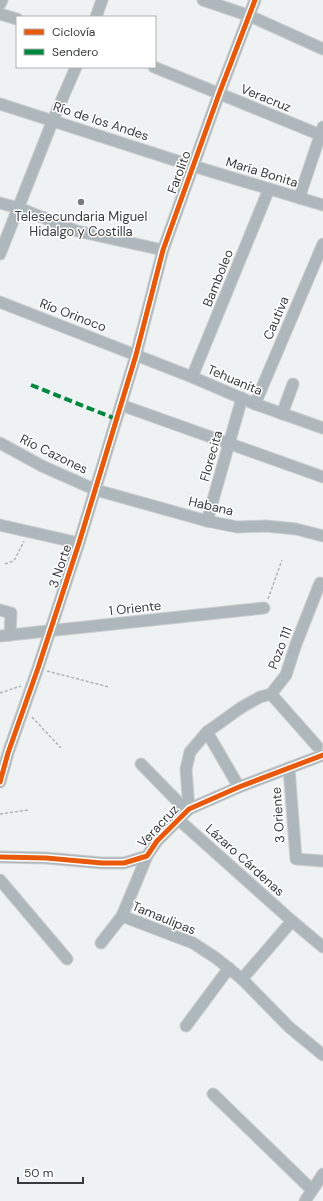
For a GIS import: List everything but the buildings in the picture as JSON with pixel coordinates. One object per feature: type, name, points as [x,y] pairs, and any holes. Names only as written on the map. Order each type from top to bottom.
[{"type":"street","points":[[0,4],[2,0]]},
{"type":"street","points":[[96,16],[102,0]]},
{"type":"street","points":[[203,0],[250,16],[323,49]]},
{"type":"street","name":"Farolito","points":[[136,355],[163,250],[219,94],[255,0]]},
{"type":"street","points":[[0,14],[16,19]]},
{"type":"street","points":[[0,254],[53,120],[76,68]]},
{"type":"street","name":"Veracruz","points":[[156,68],[219,94],[322,132]]},
{"type":"street","name":"Río de los Andes","points":[[0,104],[193,166]]},
{"type":"street","points":[[299,198],[322,132]]},
{"type":"street","name":"María Bonita","points":[[193,166],[323,205]]},
{"type":"street","name":"Bamboleo","points":[[192,377],[269,189]]},
{"type":"street","points":[[0,203],[19,208],[77,231],[163,250]]},
{"type":"street","name":"Cautiva","points":[[255,404],[323,244]]},
{"type":"street","name":"Río Orinoco","points":[[0,302],[136,355]]},
{"type":"street","name":"Tehuanita","points":[[136,355],[255,404],[323,428]]},
{"type":"street","name":"3 Norte","points":[[0,782],[4,754],[24,708],[38,668],[96,490],[136,355]]},
{"type":"street","points":[[282,414],[293,384]]},
{"type":"street","name":"Florecita","points":[[207,522],[242,398]]},
{"type":"street","points":[[120,405],[323,477]]},
{"type":"street","name":"Río Cazones","points":[[0,443],[42,466],[96,490]]},
{"type":"street","name":"Habana","points":[[96,490],[207,522],[238,527],[266,526],[296,529],[323,536]]},
{"type":"street","points":[[0,525],[79,543]]},
{"type":"street","name":"Pozo 111","points":[[271,694],[286,675],[296,644],[320,583]]},
{"type":"street","name":"1 Oriente","points":[[0,610],[11,613],[5,636],[264,608]]},
{"type":"street","points":[[188,810],[186,769],[190,752],[207,732],[242,707],[260,697],[271,694]]},
{"type":"street","name":"Veracruz","points":[[0,857],[46,858],[102,863],[124,863],[146,856],[157,841],[188,810],[239,787],[289,768],[320,750],[271,694]]},
{"type":"street","points":[[207,732],[239,787]]},
{"type":"street","points":[[142,764],[188,810]]},
{"type":"street","name":"3 Oriente","points":[[289,768],[296,859],[323,861]]},
{"type":"street","name":"Lázaro Cárdenas","points":[[179,820],[323,947]]},
{"type":"street","name":"Tamaulipas","points":[[146,856],[122,916],[192,943],[216,958],[242,979],[289,1027],[323,1055]]},
{"type":"street","points":[[0,880],[67,958]]},
{"type":"street","points":[[101,943],[122,916]]},
{"type":"street","points":[[242,979],[292,921]]},
{"type":"street","points":[[186,1026],[229,968]]},
{"type":"street","points":[[213,1094],[312,1190]]},
{"type":"street","points":[[305,1201],[323,1174]]},
{"type":"path","points":[[5,564],[13,562],[28,532]]},
{"type":"path","points":[[264,608],[282,560]]},
{"type":"path","points":[[38,668],[109,688]]},
{"type":"path","points":[[0,693],[33,682]]},
{"type":"path","points":[[24,708],[61,748]]},
{"type":"path","points":[[0,814],[28,810]]},
{"type":"marked path","points":[[31,385],[116,419]]},
{"type":"cycle path","points":[[0,782],[8,753],[79,543],[136,355],[163,250],[219,94],[255,0]]},
{"type":"cycle path","points":[[0,857],[46,858],[102,863],[124,863],[147,856],[157,841],[189,809],[239,787],[323,755]]},
{"type":"place","name":"Telesecundaria Miguel Hidalgo y Costilla","points":[[81,202]]}]
